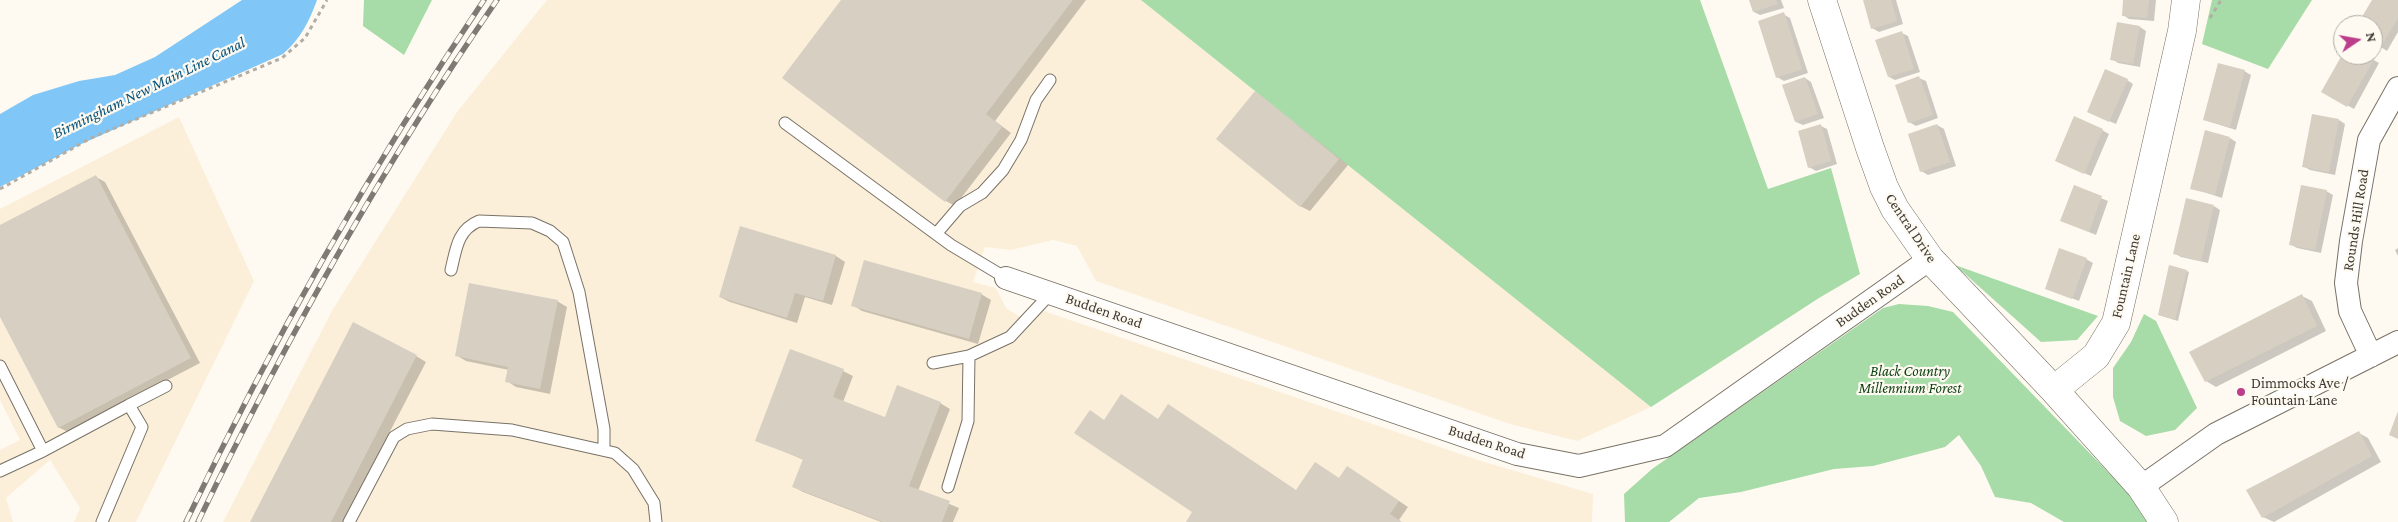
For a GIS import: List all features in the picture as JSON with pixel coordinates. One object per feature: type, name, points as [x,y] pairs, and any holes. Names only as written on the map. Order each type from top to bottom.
[{"type":"street","name":"Central Drive","points":[[1822,0],[1884,187],[1896,209],[1930,259],[2054,390]]},
{"type":"street","name":"Fountain Lane","points":[[2054,390],[2096,356],[2116,323],[2182,30],[2186,0]]},
{"type":"street","name":"Rounds Hill Road","points":[[2370,356],[2350,311],[2346,283],[2370,140],[2398,88]]},
{"type":"street","name":"Budden Road","points":[[1006,278],[1517,454],[1579,466],[1665,446],[1930,259]]},
{"type":"street","points":[[2141,487],[2216,434],[2398,342]]},
{"type":"street","points":[[2054,390],[2141,487],[2164,522]]},
{"type":"lane","points":[[936,234],[960,206],[982,193],[1002,170],[1021,140],[1036,100],[1050,80]]},
{"type":"lane","points":[[785,123],[968,257],[1006,278]]},
{"type":"lane","points":[[451,270],[459,236],[471,224],[479,221],[532,223],[550,231],[563,242],[579,292],[604,429],[604,450]]},
{"type":"lane","points":[[933,363],[969,356],[1010,337],[1051,293]]},
{"type":"lane","points":[[948,487],[968,421],[969,356]]},
{"type":"lane","points":[[0,366],[43,451]]},
{"type":"lane","points":[[0,471],[43,451],[166,386]]},
{"type":"lane","points":[[102,522],[142,427],[129,405]]},
{"type":"lane","points":[[349,522],[394,437],[407,429],[432,424],[512,430],[615,453],[633,469],[654,503],[656,522]]},
{"type":"path","points":[[0,189],[91,138],[282,58],[305,38],[327,0]]},
{"type":"shaded area","points":[[547,0],[1141,0],[1651,407],[1577,441],[1510,424],[1096,281],[1077,246],[1053,240],[1011,250],[985,247],[973,282],[996,288],[1006,308],[1022,318],[1044,311],[1478,460],[1593,494],[1592,522],[223,522],[333,309],[457,112]]},
{"type":"shaded area","points":[[179,117],[254,281],[136,522],[74,522],[80,508],[50,460],[6,498],[13,522],[0,522],[0,450],[20,440],[0,400],[0,209]]},
{"type":"green space","points":[[364,0],[432,0],[404,55],[363,26]]},
{"type":"green space","points":[[1141,0],[1700,0],[1768,189],[1831,168],[1860,274],[1819,298],[1651,407]]},
{"type":"green space","points":[[2212,0],[2312,0],[2268,69],[2202,44]]},
{"type":"green space","points":[[1955,265],[2098,316],[2077,340],[2041,342]]},
{"type":"green space","name":"Black Country Millennium Forest","points":[[1899,304],[1928,306],[1953,312],[2138,503],[2149,522],[2064,522],[2031,503],[1995,497],[1981,466],[1959,435],[1945,447],[1873,466],[1834,469],[1741,492],[1699,498],[1669,522],[1625,522],[1624,494],[1652,469],[1883,308]]},
{"type":"green space","points":[[2144,314],[2156,321],[2197,408],[2175,430],[2146,436],[2120,421],[2113,397],[2113,368],[2131,342]]},
{"type":"water","name":"Birmingham New Main Line Canal","points":[[242,0],[317,0],[304,29],[283,54],[79,145],[0,187],[0,114],[33,95],[79,81],[115,75],[155,57]]},
{"type":"building","points":[[841,0],[1073,0],[986,114],[1002,127],[945,202],[782,78]]},
{"type":"building","points":[[1749,0],[1776,0],[1778,4],[1753,12]]},
{"type":"building","points":[[1863,0],[1891,0],[1897,21],[1871,29]]},
{"type":"building","points":[[2123,0],[2149,0],[2147,18],[2122,16]]},
{"type":"building","points":[[2372,0],[2398,0],[2398,18],[2383,43],[2383,15],[2363,15]]},
{"type":"building","points":[[1784,12],[1802,69],[1776,78],[1758,21]]},
{"type":"building","points":[[2117,22],[2140,26],[2133,64],[2110,60]]},
{"type":"building","points":[[1902,31],[1914,69],[1888,77],[1875,40]]},
{"type":"building","points":[[2218,63],[2245,70],[2230,127],[2203,120]]},
{"type":"building","points":[[2336,65],[2371,65],[2347,107],[2321,92]]},
{"type":"building","points":[[2105,69],[2128,79],[2109,122],[2087,112]]},
{"type":"building","points":[[1919,76],[1933,115],[1908,123],[1895,85]]},
{"type":"building","points":[[1805,77],[1818,114],[1795,122],[1782,85]]},
{"type":"building","points":[[1255,91],[1339,159],[1300,207],[1216,139]]},
{"type":"building","points":[[2312,114],[2339,119],[2329,172],[2302,167]]},
{"type":"building","points":[[2074,116],[2103,129],[2084,174],[2055,161]]},
{"type":"building","points":[[1821,124],[1831,161],[1808,168],[1798,131]]},
{"type":"building","points":[[1937,124],[1950,162],[1920,172],[1908,134]]},
{"type":"building","points":[[2205,130],[2230,137],[2215,195],[2190,189]]},
{"type":"building","points":[[96,175],[191,358],[58,428],[0,317],[0,225]]},
{"type":"building","points":[[2074,185],[2102,196],[2089,232],[2060,221]]},
{"type":"building","points":[[2301,185],[2327,190],[2315,250],[2289,245]]},
{"type":"building","points":[[2186,198],[2214,205],[2201,261],[2173,254]]},
{"type":"building","points":[[740,226],[836,255],[823,301],[795,293],[787,318],[719,297]]},
{"type":"building","points":[[2059,248],[2087,258],[2072,299],[2045,289]]},
{"type":"building","points":[[864,260],[982,293],[969,339],[851,306]]},
{"type":"building","points":[[2169,265],[2187,270],[2175,320],[2158,315]]},
{"type":"building","points":[[469,283],[558,300],[540,389],[505,382],[508,367],[455,356]]},
{"type":"building","points":[[2302,294],[2317,326],[2205,382],[2189,352]]},
{"type":"building","points":[[353,322],[417,355],[331,522],[250,522]]},
{"type":"building","points":[[790,349],[844,369],[833,397],[885,417],[897,385],[941,402],[909,486],[950,501],[942,522],[883,522],[792,487],[803,459],[755,441]]},
{"type":"building","points":[[1121,394],[1158,419],[1168,404],[1296,490],[1315,462],[1339,478],[1347,466],[1399,501],[1390,514],[1402,522],[1186,522],[1192,512],[1074,433],[1090,410],[1104,420]]},
{"type":"building","points":[[2398,411],[2398,439],[2389,435]]},
{"type":"building","points":[[2359,431],[2372,456],[2262,518],[2246,490]]},
{"type":"railway","points":[[186,522],[253,387],[325,255],[402,126],[484,0]]},
{"type":"railway","points":[[198,522],[265,387],[337,255],[414,126],[497,0]]},
{"type":"place","name":"Dimmocks Ave / Fountain Lane","points":[[2241,392]]}]
